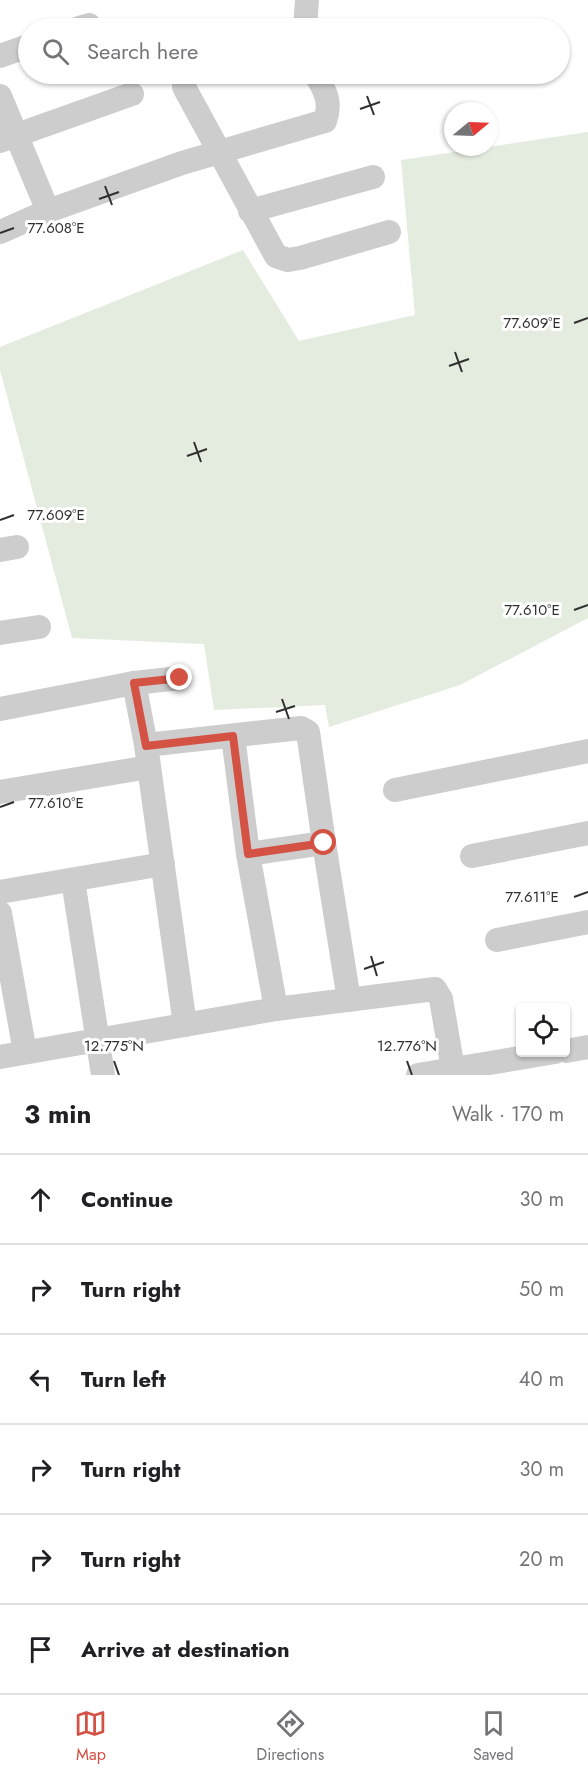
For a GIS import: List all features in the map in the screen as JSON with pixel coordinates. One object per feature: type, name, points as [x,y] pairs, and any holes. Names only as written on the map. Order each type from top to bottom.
[{"type":"street","points":[[306,18],[307,0]]},
{"type":"street","points":[[0,56],[18,50]]},
{"type":"street","points":[[0,232],[182,163],[325,121],[329,109],[328,96],[321,84]]},
{"type":"street","points":[[184,87],[276,256],[288,260],[389,232]]},
{"type":"street","points":[[8,138],[132,94]]},
{"type":"street","points":[[0,96],[8,138],[48,212]]},
{"type":"street","points":[[250,211],[373,177]]},
{"type":"street","points":[[0,633],[39,627]]},
{"type":"street","points":[[0,709],[134,683],[180,678]]},
{"type":"street","points":[[134,683],[148,756],[185,1025]]},
{"type":"street","points":[[0,792],[233,736],[301,728],[308,732],[349,1000]]},
{"type":"street","points":[[233,736],[248,854],[276,1009]]},
{"type":"street","points":[[395,790],[588,751]]},
{"type":"street","points":[[472,856],[588,833]]},
{"type":"street","points":[[248,854],[324,843]]},
{"type":"street","points":[[0,892],[163,864]]},
{"type":"street","points":[[73,880],[103,1075]]},
{"type":"street","points":[[0,913],[25,1052]]},
{"type":"street","points":[[497,940],[588,922]]},
{"type":"street","points":[[0,1056],[276,1009],[420,989],[435,989],[441,999],[453,1069]]},
{"type":"street","points":[[570,1050],[588,1047]]},
{"type":"street","points":[[418,1075],[530,1057]]},
{"type":"shaded area","points":[[588,132],[588,618],[460,685],[329,727],[325,705],[214,710],[204,644],[72,638],[0,370],[0,347],[243,250],[299,341],[415,315],[401,160],[444,154],[444,156],[498,156],[498,145]]},
{"type":"route","points":[[180,678],[134,683],[146,746],[233,736],[248,854],[324,843]]}]
